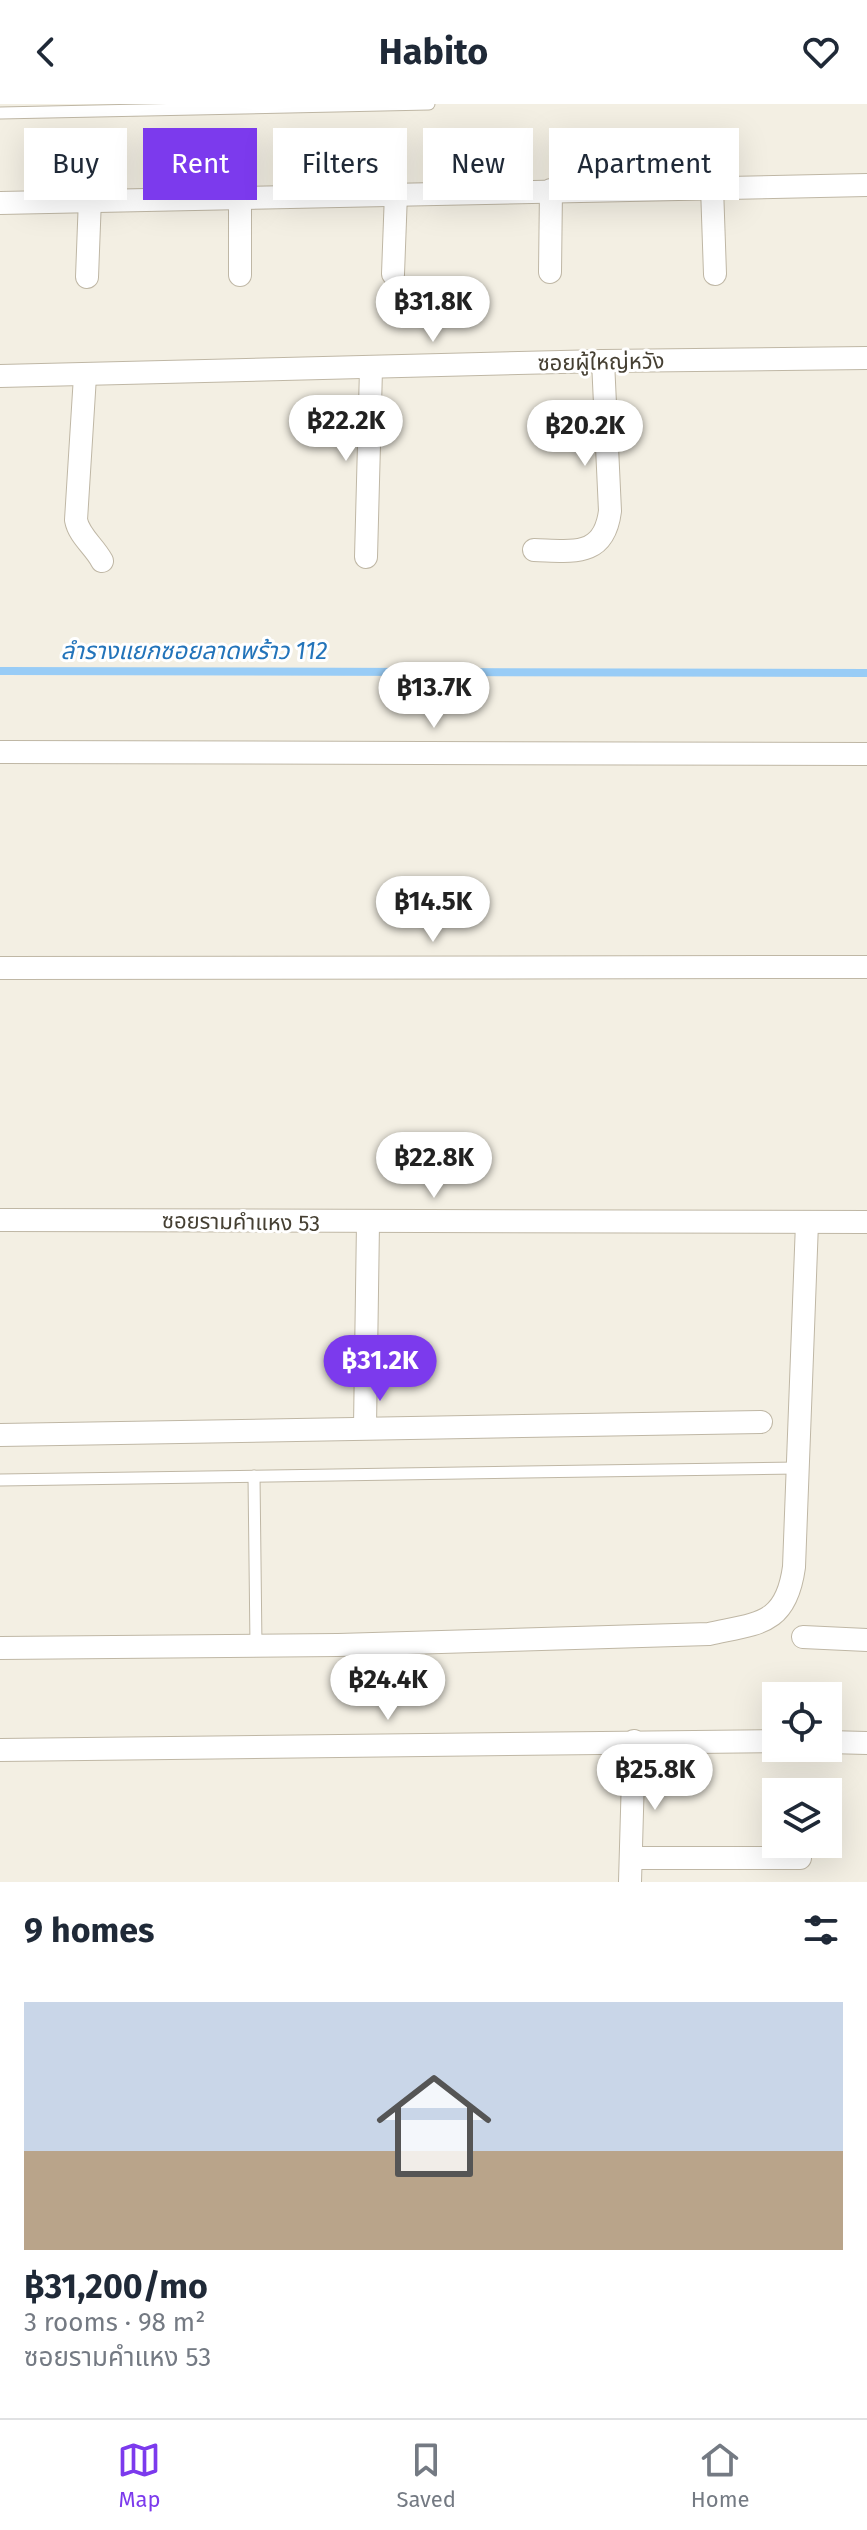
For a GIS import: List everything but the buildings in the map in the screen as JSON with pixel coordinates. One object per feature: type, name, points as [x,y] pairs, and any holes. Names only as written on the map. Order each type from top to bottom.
[{"type":"street","points":[[739,187],[867,185]]},
{"type":"street","points":[[407,193],[549,190]]},
{"type":"street","points":[[0,203],[54,200]]},
{"type":"street","points":[[87,277],[90,200]]},
{"type":"street","points":[[240,200],[240,275]]},
{"type":"street","points":[[393,274],[396,200]]},
{"type":"street","points":[[550,272],[551,200]]},
{"type":"street","points":[[712,200],[715,274]]},
{"type":"street","name":"ซอยผู้ใหญ่หวัง","points":[[0,376],[603,361],[867,358]]},
{"type":"street","points":[[534,550],[572,551],[598,544],[607,532],[610,511],[603,361]]},
{"type":"street","points":[[366,557],[371,369]]},
{"type":"street","points":[[85,376],[76,520],[79,532],[94,545],[102,561]]},
{"type":"street","points":[[0,752],[867,754]]},
{"type":"street","points":[[0,968],[867,967]]},
{"type":"street","name":"ซอยรามคำแหง 53","points":[[0,1220],[867,1222]]},
{"type":"street","points":[[365,1427],[368,1223]]},
{"type":"street","points":[[0,1648],[256,1646],[709,1634],[768,1621],[784,1604],[791,1583],[807,1223]]},
{"type":"street","points":[[0,1435],[761,1422]]},
{"type":"street","points":[[803,1637],[867,1640]]},
{"type":"street","points":[[630,1882],[634,1741]]},
{"type":"street","points":[[0,1750],[762,1741]]},
{"type":"street","points":[[842,1742],[867,1743]]},
{"type":"street","points":[[631,1858],[762,1858]]},
{"type":"lane","points":[[0,113],[429,104]]},
{"type":"lane","points":[[0,1480],[798,1468]]},
{"type":"lane","points":[[254,1476],[256,1646]]},
{"type":"waterway","name":"ลำรางแยกซอยลาดพร้าว 112","points":[[0,671],[867,673]]}]
